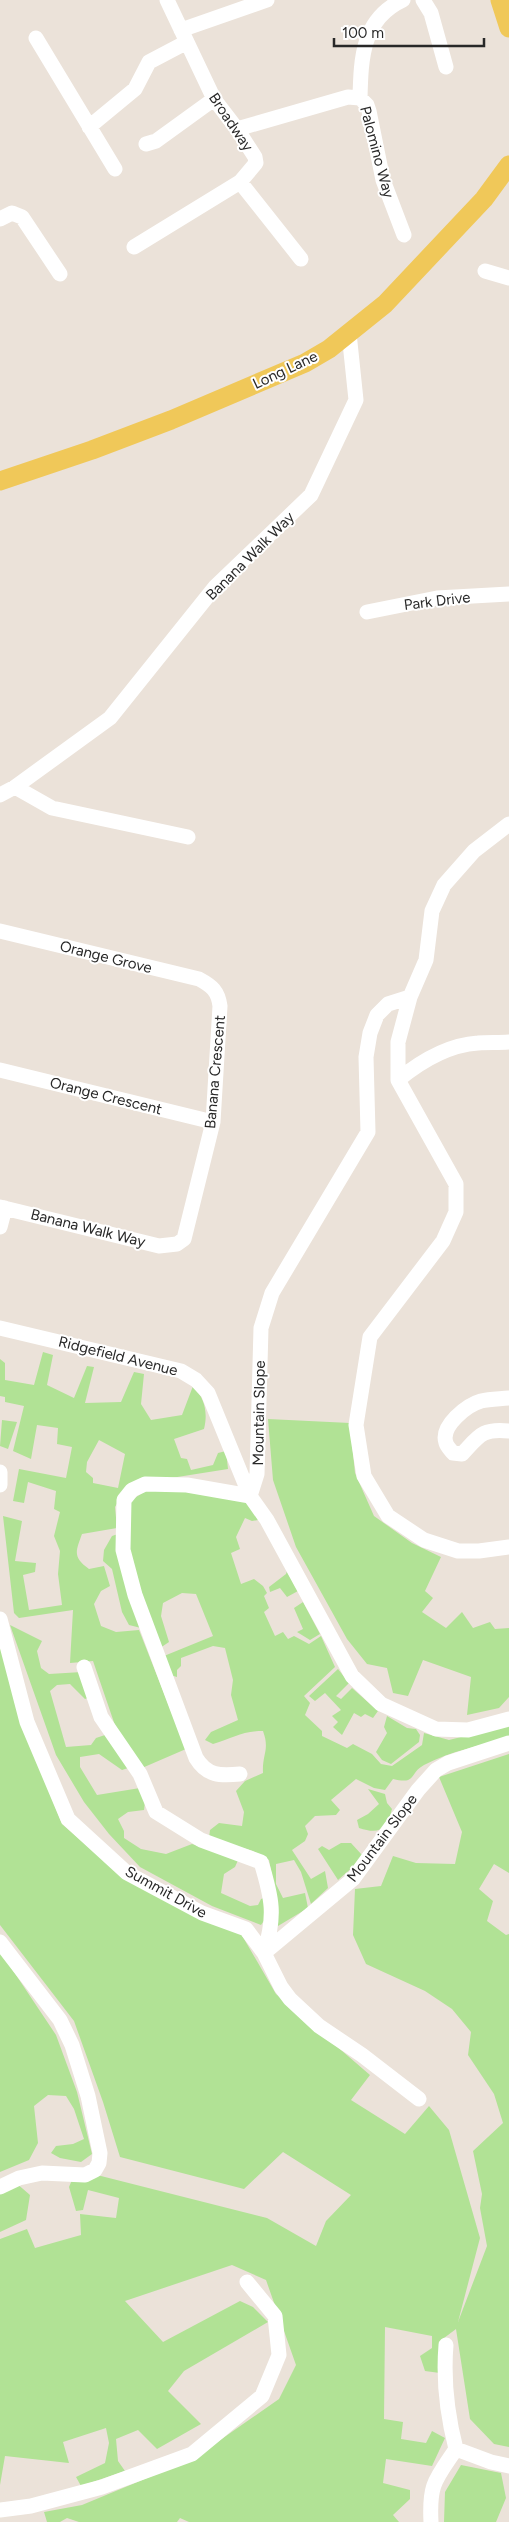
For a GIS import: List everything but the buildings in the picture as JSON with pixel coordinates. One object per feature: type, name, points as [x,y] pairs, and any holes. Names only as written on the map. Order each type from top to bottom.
[{"type":"main road","points":[[500,0],[509,28]]},
{"type":"main road","name":"Long Lane","points":[[0,481],[92,450],[171,420],[304,363],[329,349],[385,304],[484,199],[509,166]]},
{"type":"street","name":"Broadway","points":[[134,246],[240,182],[256,163],[255,157],[237,129],[214,98],[167,0]]},
{"type":"street","points":[[89,127],[135,89],[149,62],[184,36],[267,0]]},
{"type":"street","points":[[237,129],[348,97],[360,98],[361,66],[366,36],[388,7],[403,0]]},
{"type":"street","points":[[423,0],[431,14],[446,67]]},
{"type":"street","points":[[36,38],[115,169]]},
{"type":"street","points":[[146,144],[156,142],[214,98]]},
{"type":"street","name":"Palomino Way","points":[[360,98],[367,105],[383,180],[404,235]]},
{"type":"street","points":[[240,182],[301,259]]},
{"type":"street","points":[[0,219],[12,214],[22,217],[60,274]]},
{"type":"street","points":[[485,271],[509,278]]},
{"type":"street","name":"Banana Walk Way","points":[[0,795],[15,787],[110,718],[215,588],[311,495],[356,400],[349,332]]},
{"type":"street","name":"Park Drive","points":[[366,612],[437,598],[509,594]]},
{"type":"street","points":[[15,787],[52,808],[188,837]]},
{"type":"street","points":[[509,824],[474,852],[444,886],[432,911],[426,960],[410,997],[398,1042],[398,1080],[456,1184],[456,1212],[443,1241],[370,1336],[356,1424],[364,1476],[388,1516],[424,1540],[458,1551],[479,1552],[509,1547]]},
{"type":"street","name":"Orange Grove","points":[[0,931],[199,979],[212,986]]},
{"type":"street","name":"Banana Crescent","points":[[177,1244],[187,1232],[213,1122],[220,1006],[219,996],[212,986]]},
{"type":"street","name":"Mountain Slope","points":[[250,1496],[257,1474],[260,1328],[272,1293],[368,1132],[366,1057],[370,1033],[377,1015],[388,1004],[410,997]]},
{"type":"street","points":[[398,1080],[416,1065],[431,1056],[465,1045],[509,1042]]},
{"type":"street","name":"Orange Crescent","points":[[0,1070],[213,1122]]},
{"type":"street","points":[[0,1227],[2,1207]]},
{"type":"street","name":"Banana Walk Way","points":[[2,1207],[159,1246],[177,1244]]},
{"type":"street","name":"Ridgefield Avenue","points":[[0,1328],[181,1371],[196,1380],[208,1393],[250,1496]]},
{"type":"street","points":[[509,1398],[482,1401],[469,1406],[448,1428],[445,1434],[446,1444],[453,1452],[462,1454],[481,1434],[493,1429],[509,1431]]},
{"type":"street","points":[[0,1472],[0,1485]]},
{"type":"street","points":[[240,1774],[219,1776],[211,1774],[201,1766],[196,1758],[135,1595],[124,1550],[122,1513],[124,1500],[132,1490],[145,1484],[187,1485],[250,1496],[267,1520],[352,1676],[381,1704],[436,1729],[468,1730],[509,1718]]},
{"type":"street","name":"Summit Drive","points":[[0,1619],[27,1722],[68,1819],[127,1872],[202,1913],[246,1929],[264,1953],[281,1987],[290,1999],[319,2026],[362,2055],[419,2099]]},
{"type":"street","points":[[84,1667],[101,1717],[140,1774],[156,1812],[200,1840],[261,1862],[270,1892],[272,1928],[264,1953]]},
{"type":"street","name":"Mountain Slope","points":[[264,1953],[353,1879],[418,1790],[436,1770],[487,1748],[509,1743]]},
{"type":"street","points":[[0,1942],[60,2020],[72,2045],[88,2096],[100,2153],[99,2163],[95,2170],[85,2174],[42,2172],[19,2178],[0,2186]]},
{"type":"street","points":[[0,2510],[31,2506],[102,2487],[192,2454],[262,2396],[279,2355],[275,2316],[247,2282]]},
{"type":"street","points":[[431,2522],[430,2496],[437,2477],[456,2449],[447,2417],[444,2371],[446,2345]]},
{"type":"street","points":[[456,2449],[490,2462],[509,2466]]},
{"type":"green space","points":[[43,1352],[53,1355],[47,1385],[74,1398],[87,1366],[94,1367],[85,1403],[121,1402],[134,1372],[144,1374],[141,1404],[151,1420],[182,1415],[193,1386],[203,1401],[205,1412],[204,1429],[174,1439],[181,1458],[187,1459],[191,1470],[213,1465],[218,1453],[226,1451],[228,1469],[171,1478],[126,1489],[115,1507],[117,1528],[82,1534],[78,1545],[77,1553],[80,1561],[89,1569],[104,1566],[110,1586],[101,1591],[94,1604],[101,1626],[116,1632],[139,1630],[186,1749],[142,1768],[120,1740],[93,1661],[70,1663],[73,1610],[19,1618],[14,1613],[3,1516],[22,1521],[15,1561],[36,1563],[35,1572],[23,1575],[29,1610],[62,1605],[58,1574],[60,1551],[54,1536],[60,1512],[54,1509],[56,1491],[28,1482],[24,1503],[13,1501],[19,1469],[66,1478],[72,1447],[57,1444],[58,1428],[37,1425],[31,1459],[13,1451],[24,1406],[5,1402],[5,1397],[0,1396],[0,1359],[5,1363],[5,1380],[34,1385]],"holes":[[[99,1440],[125,1454],[118,1488],[93,1483],[93,1478],[86,1472],[87,1462]]]},
{"type":"green space","points":[[268,1419],[350,1423],[355,1473],[374,1516],[412,1543],[441,1557],[425,1591],[433,1598],[422,1612],[446,1628],[462,1612],[473,1628],[490,1622],[495,1629],[509,1628],[509,1697],[499,1708],[467,1715],[471,1677],[423,1660],[408,1696],[393,1693],[387,1668],[367,1664],[347,1639],[296,1547],[273,1480]]},
{"type":"green space","points":[[2,1420],[17,1422],[8,1449],[0,1446]]},
{"type":"green space","points":[[149,1489],[196,1490],[220,1493],[231,1495],[247,1502],[258,1520],[252,1521],[245,1518],[236,1537],[240,1549],[231,1553],[241,1584],[254,1579],[263,1586],[267,1593],[264,1596],[269,1608],[264,1612],[275,1636],[283,1632],[288,1639],[294,1636],[309,1644],[321,1636],[335,1667],[304,1696],[310,1703],[305,1715],[322,1731],[322,1736],[347,1748],[353,1744],[372,1754],[381,1764],[392,1766],[422,1745],[424,1733],[449,1740],[509,1725],[509,1737],[434,1760],[419,1768],[409,1779],[393,1779],[385,1790],[374,1788],[356,1779],[331,1800],[340,1810],[336,1815],[315,1816],[305,1826],[308,1834],[305,1841],[292,1850],[311,1879],[325,1871],[328,1888],[311,1904],[301,1872],[294,1860],[276,1864],[276,1884],[283,1898],[305,1893],[308,1908],[278,1926],[275,1891],[269,1860],[253,1851],[209,1838],[210,1830],[219,1823],[242,1826],[244,1812],[236,1791],[245,1781],[263,1773],[266,1748],[265,1737],[263,1731],[256,1731],[213,1744],[205,1740],[211,1732],[238,1720],[231,1695],[233,1680],[225,1648],[213,1646],[181,1658],[181,1666],[177,1670],[177,1677],[170,1675],[164,1656],[213,1636],[196,1594],[182,1593],[163,1603],[161,1616],[169,1642],[160,1648],[128,1551],[128,1502]]},
{"type":"green space","points":[[118,1534],[145,1629],[129,1625],[122,1612],[112,1569],[103,1561],[104,1550],[112,1536]]},
{"type":"green space","points":[[287,1571],[298,1591],[287,1597],[280,1588],[270,1592],[269,1587],[286,1574]]},
{"type":"green space","points":[[303,1602],[320,1634],[310,1640],[297,1632],[303,1629],[294,1608]]},
{"type":"green space","points":[[10,1625],[42,1641],[37,1651],[41,1668],[49,1674],[82,1672],[90,1697],[85,1699],[70,1684],[57,1685],[50,1691],[66,1747],[91,1745],[96,1738],[108,1734],[131,1767],[122,1770],[99,1754],[80,1757],[80,1767],[97,1795],[140,1788],[145,1802],[144,1810],[128,1812],[118,1819],[124,1831],[124,1838],[141,1849],[166,1854],[192,1844],[239,1858],[235,1867],[224,1874],[221,1893],[250,1906],[258,1905],[261,1899],[266,1897],[268,1915],[261,1925],[212,1906],[140,1867],[109,1834],[84,1802],[56,1755]]},
{"type":"green space","points":[[0,1641],[41,1771],[62,1824],[123,1877],[240,1932],[276,1994],[370,2075],[351,2100],[405,2134],[429,2106],[449,2130],[480,2238],[458,2322],[487,2246],[480,2208],[482,2194],[473,2151],[503,2123],[494,2094],[468,2055],[471,2032],[452,2009],[425,1991],[366,1964],[353,1935],[355,1889],[381,1886],[393,1856],[416,1863],[455,1864],[462,1832],[439,1777],[509,1754],[509,1873],[494,1864],[479,1889],[493,1901],[487,1921],[506,1935],[509,1934],[509,2447],[494,2444],[470,2419],[456,2329],[444,2338],[440,2373],[425,2371],[420,2356],[432,2348],[432,2336],[385,2327],[384,2419],[403,2422],[401,2439],[426,2443],[432,2431],[445,2438],[432,2466],[386,2459],[383,2483],[410,2490],[410,2499],[393,2515],[399,2522],[189,2522],[180,2518],[177,2522],[79,2522],[67,2518],[60,2522],[47,2522],[44,2512],[82,2505],[193,2459],[279,2399],[296,2365],[266,2280],[232,2265],[125,2301],[163,2342],[240,2301],[253,2307],[268,2322],[184,2371],[168,2391],[201,2424],[157,2449],[138,2430],[116,2439],[118,2461],[125,2471],[81,2486],[76,2477],[105,2463],[109,2443],[106,2428],[63,2442],[69,2463],[5,2456],[0,2485],[0,2239],[27,2229],[35,2248],[81,2235],[80,2214],[116,2218],[119,2198],[88,2190],[83,2210],[76,2211],[69,2187],[72,2180],[97,2175],[267,2218],[316,2246],[326,2221],[351,2195],[283,2152],[244,2189],[120,2157],[103,2102],[74,2021],[0,1925]]},
{"type":"green space","points":[[338,1669],[349,1683],[336,1696],[341,1699],[352,1688],[378,1711],[373,1718],[365,1714],[361,1717],[354,1713],[342,1735],[333,1727],[338,1722],[332,1716],[341,1710],[325,1693],[315,1701],[309,1696]]},
{"type":"green space","points":[[387,1716],[407,1728],[416,1729],[420,1735],[419,1742],[391,1764],[382,1760],[376,1752],[387,1733],[384,1727]]},
{"type":"green space","points":[[368,1789],[385,1794],[387,1803],[392,1809],[388,1821],[382,1829],[372,1831],[359,1828],[357,1820],[368,1814],[379,1804]]},
{"type":"green space","points":[[341,1843],[351,1843],[362,1855],[354,1866],[338,1880],[318,1849],[322,1846],[329,1850]]},
{"type":"green space","points":[[0,1951],[56,2035],[77,2092],[92,2154],[81,2162],[60,2158],[51,2153],[56,2146],[73,2144],[84,2139],[74,2109],[66,2096],[48,2095],[34,2106],[38,2143],[29,2160],[0,2172]]},
{"type":"green space","points":[[15,2182],[30,2195],[26,2220],[0,2232],[0,2192]]},
{"type":"green space","points":[[461,2465],[501,2473],[506,2498],[496,2522],[444,2522],[445,2492]]}]
